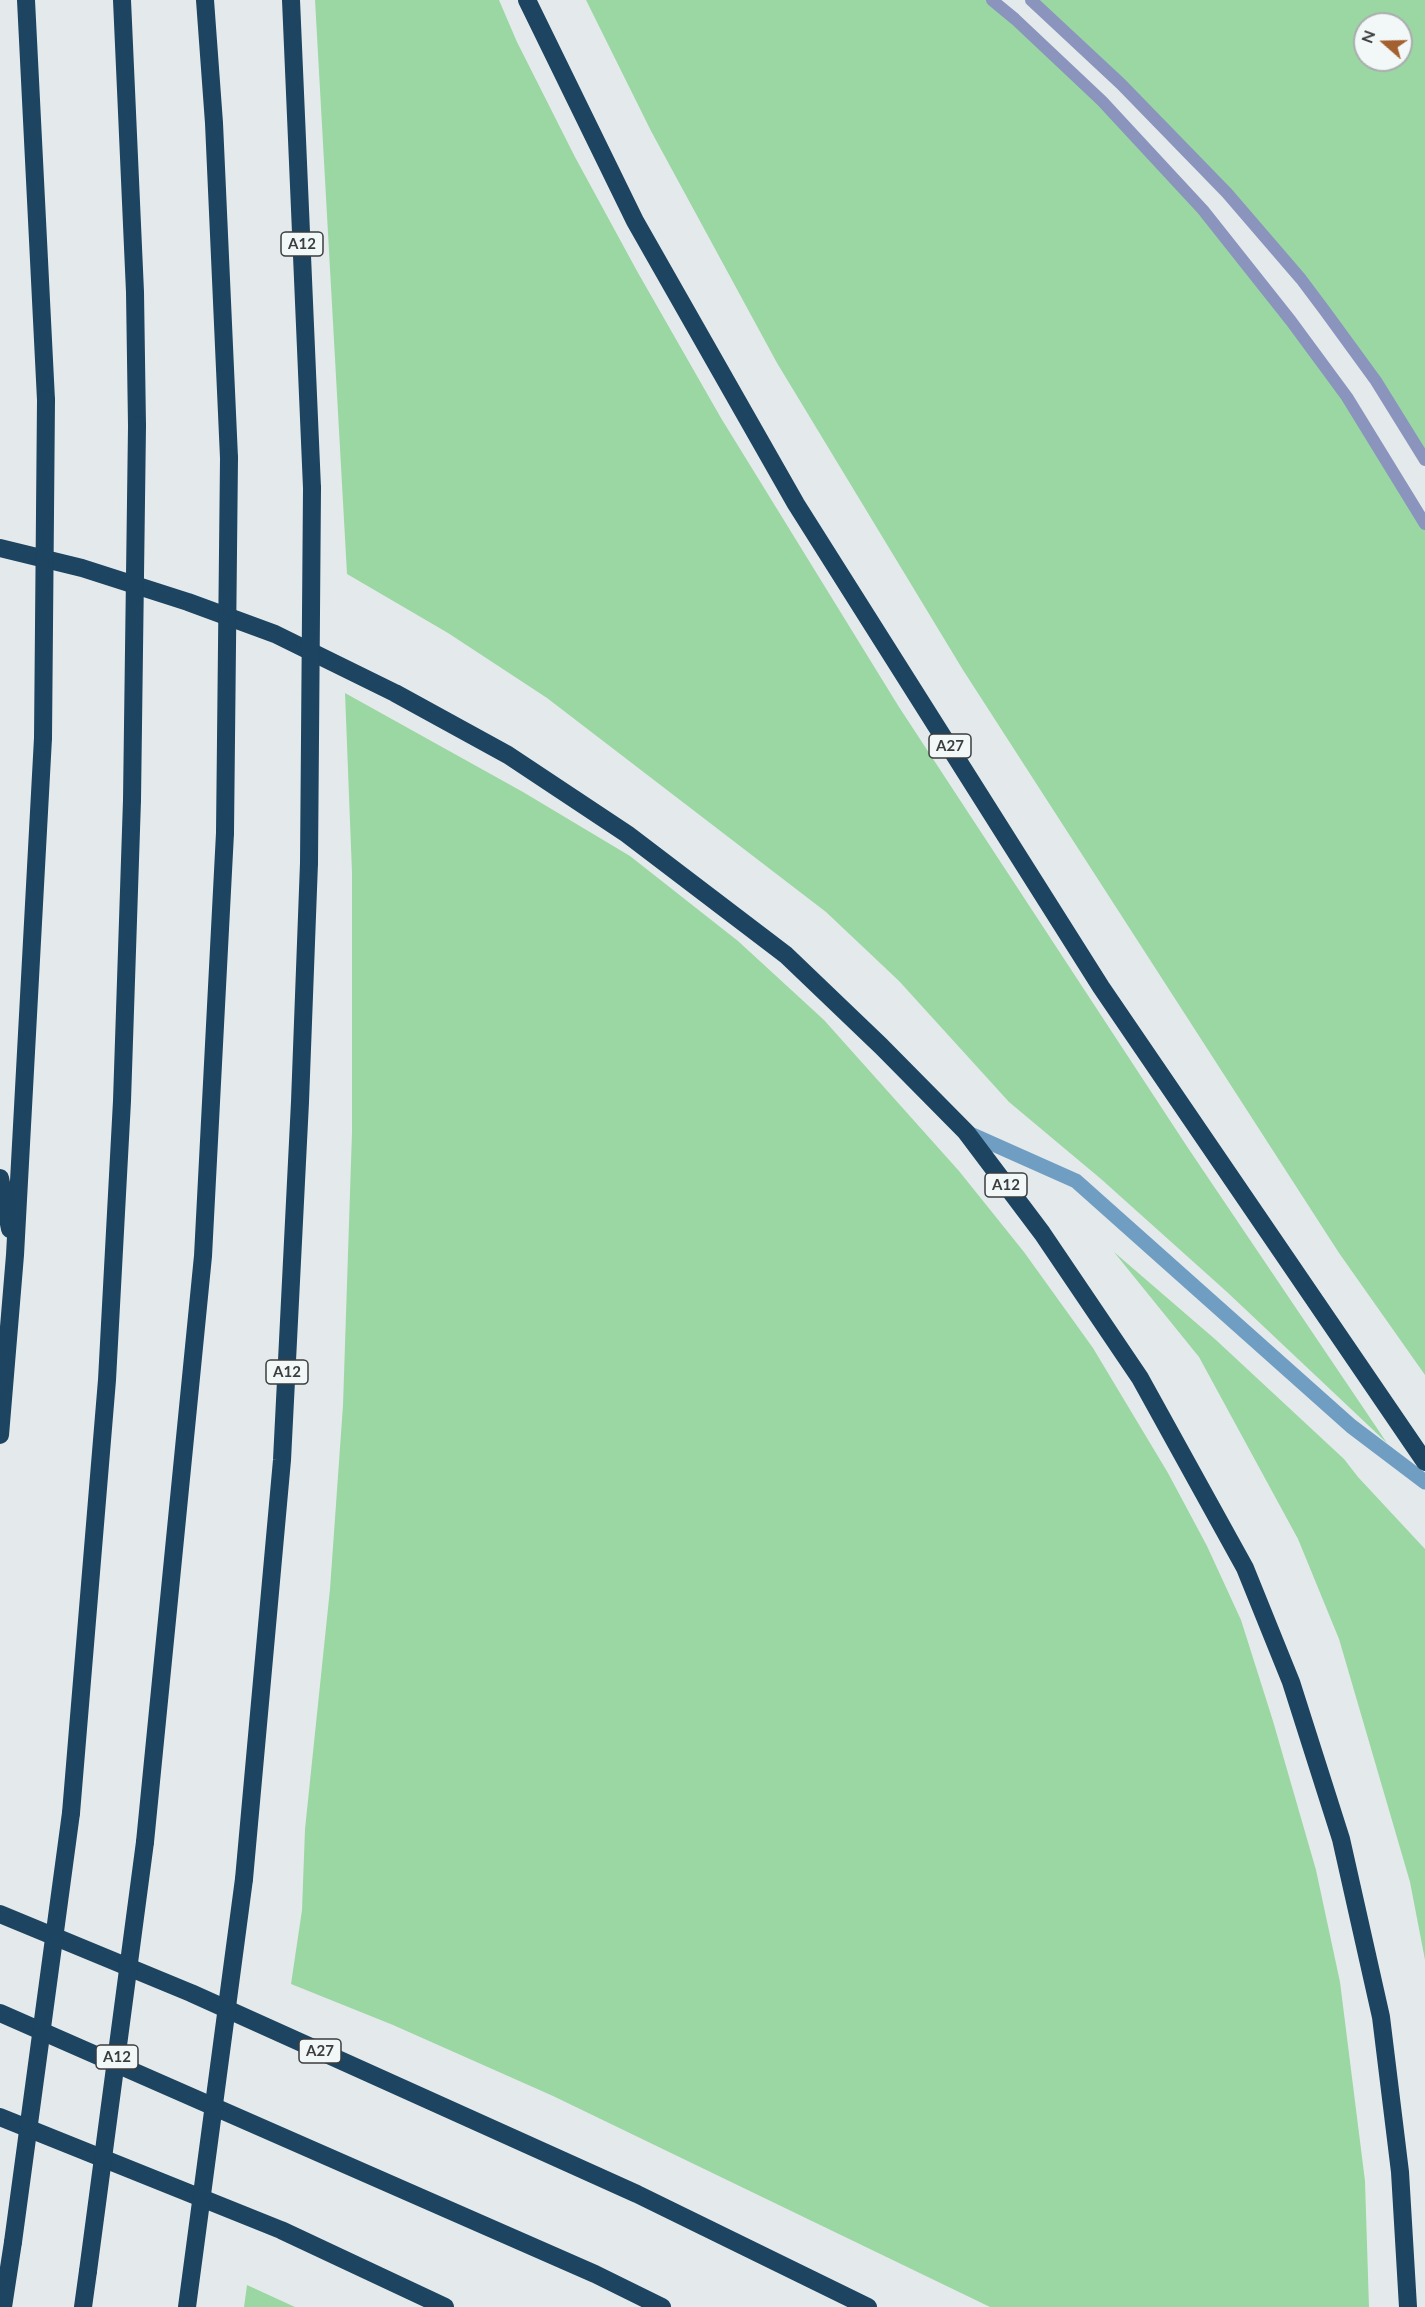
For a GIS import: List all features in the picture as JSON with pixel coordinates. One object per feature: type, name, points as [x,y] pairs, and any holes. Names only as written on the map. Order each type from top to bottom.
[{"type":"highway","points":[[0,1435],[15,1255],[43,738],[46,400],[26,0]]},
{"type":"highway","points":[[3,2307],[71,1813],[107,1380],[122,1101],[132,800],[137,426],[135,292],[122,0]]},
{"type":"highway","name":"A12","points":[[83,2307],[146,1842],[203,1256],[225,832],[230,458],[214,123],[205,0]]},
{"type":"highway","name":"A12","points":[[187,2307],[244,1879],[282,1460],[309,863],[312,488],[291,0]]},
{"type":"highway","name":"A27","points":[[527,0],[635,221],[796,504],[1101,987],[1425,1462]]},
{"type":"highway","name":"A12","points":[[0,548],[82,568],[188,602],[275,634],[395,693],[508,755],[627,834],[786,955],[966,1132],[1042,1233],[1140,1378],[1245,1568],[1291,1682],[1341,1839],[1381,2017],[1400,2172],[1408,2307]]},
{"type":"highway","points":[[0,1178],[15,1255]]},
{"type":"highway","name":"A27","points":[[0,1914],[191,1993],[626,2189],[868,2307]]},
{"type":"highway","points":[[0,2013],[584,2270],[662,2307]]},
{"type":"highway","points":[[0,2118],[281,2230],[445,2307]]},
{"type":"lane","points":[[966,1132],[1076,1181],[1351,1426],[1425,1482]]},
{"type":"green space","points":[[315,0],[499,0],[517,42],[575,157],[721,418],[899,707],[1188,1148],[1387,1443],[1227,1292],[1101,1179],[1009,1102],[899,981],[826,912],[547,698],[448,633],[347,574]]},
{"type":"green space","points":[[586,0],[992,0],[1102,101],[1203,210],[1291,321],[1347,397],[1425,524],[1425,1375],[1339,1253],[963,670],[777,363],[651,131]]},
{"type":"green space","points":[[1031,0],[1425,0],[1425,460],[1376,381],[1301,279],[1227,193],[1121,84]]},
{"type":"green space","points":[[345,693],[523,792],[630,856],[738,941],[824,1020],[959,1171],[1024,1252],[1093,1348],[1168,1473],[1207,1546],[1241,1620],[1316,1870],[1340,1982],[1365,2181],[1369,2307],[990,2307],[553,2096],[393,2025],[291,1984],[302,1910],[305,1829],[330,1589],[343,1405],[352,1132],[352,873]]},
{"type":"green space","points":[[1114,1252],[1216,1340],[1344,1459],[1425,1549],[1425,1960],[1410,1882],[1339,1639],[1298,1539],[1199,1357]]},
{"type":"green space","points":[[247,2285],[295,2307],[244,2307]]},
{"type":"waterway","points":[[992,0],[1102,101],[1203,210],[1291,321],[1347,397],[1425,524]]},
{"type":"waterway","points":[[1031,0],[1121,84],[1227,193],[1301,279],[1376,381],[1425,460]]}]
